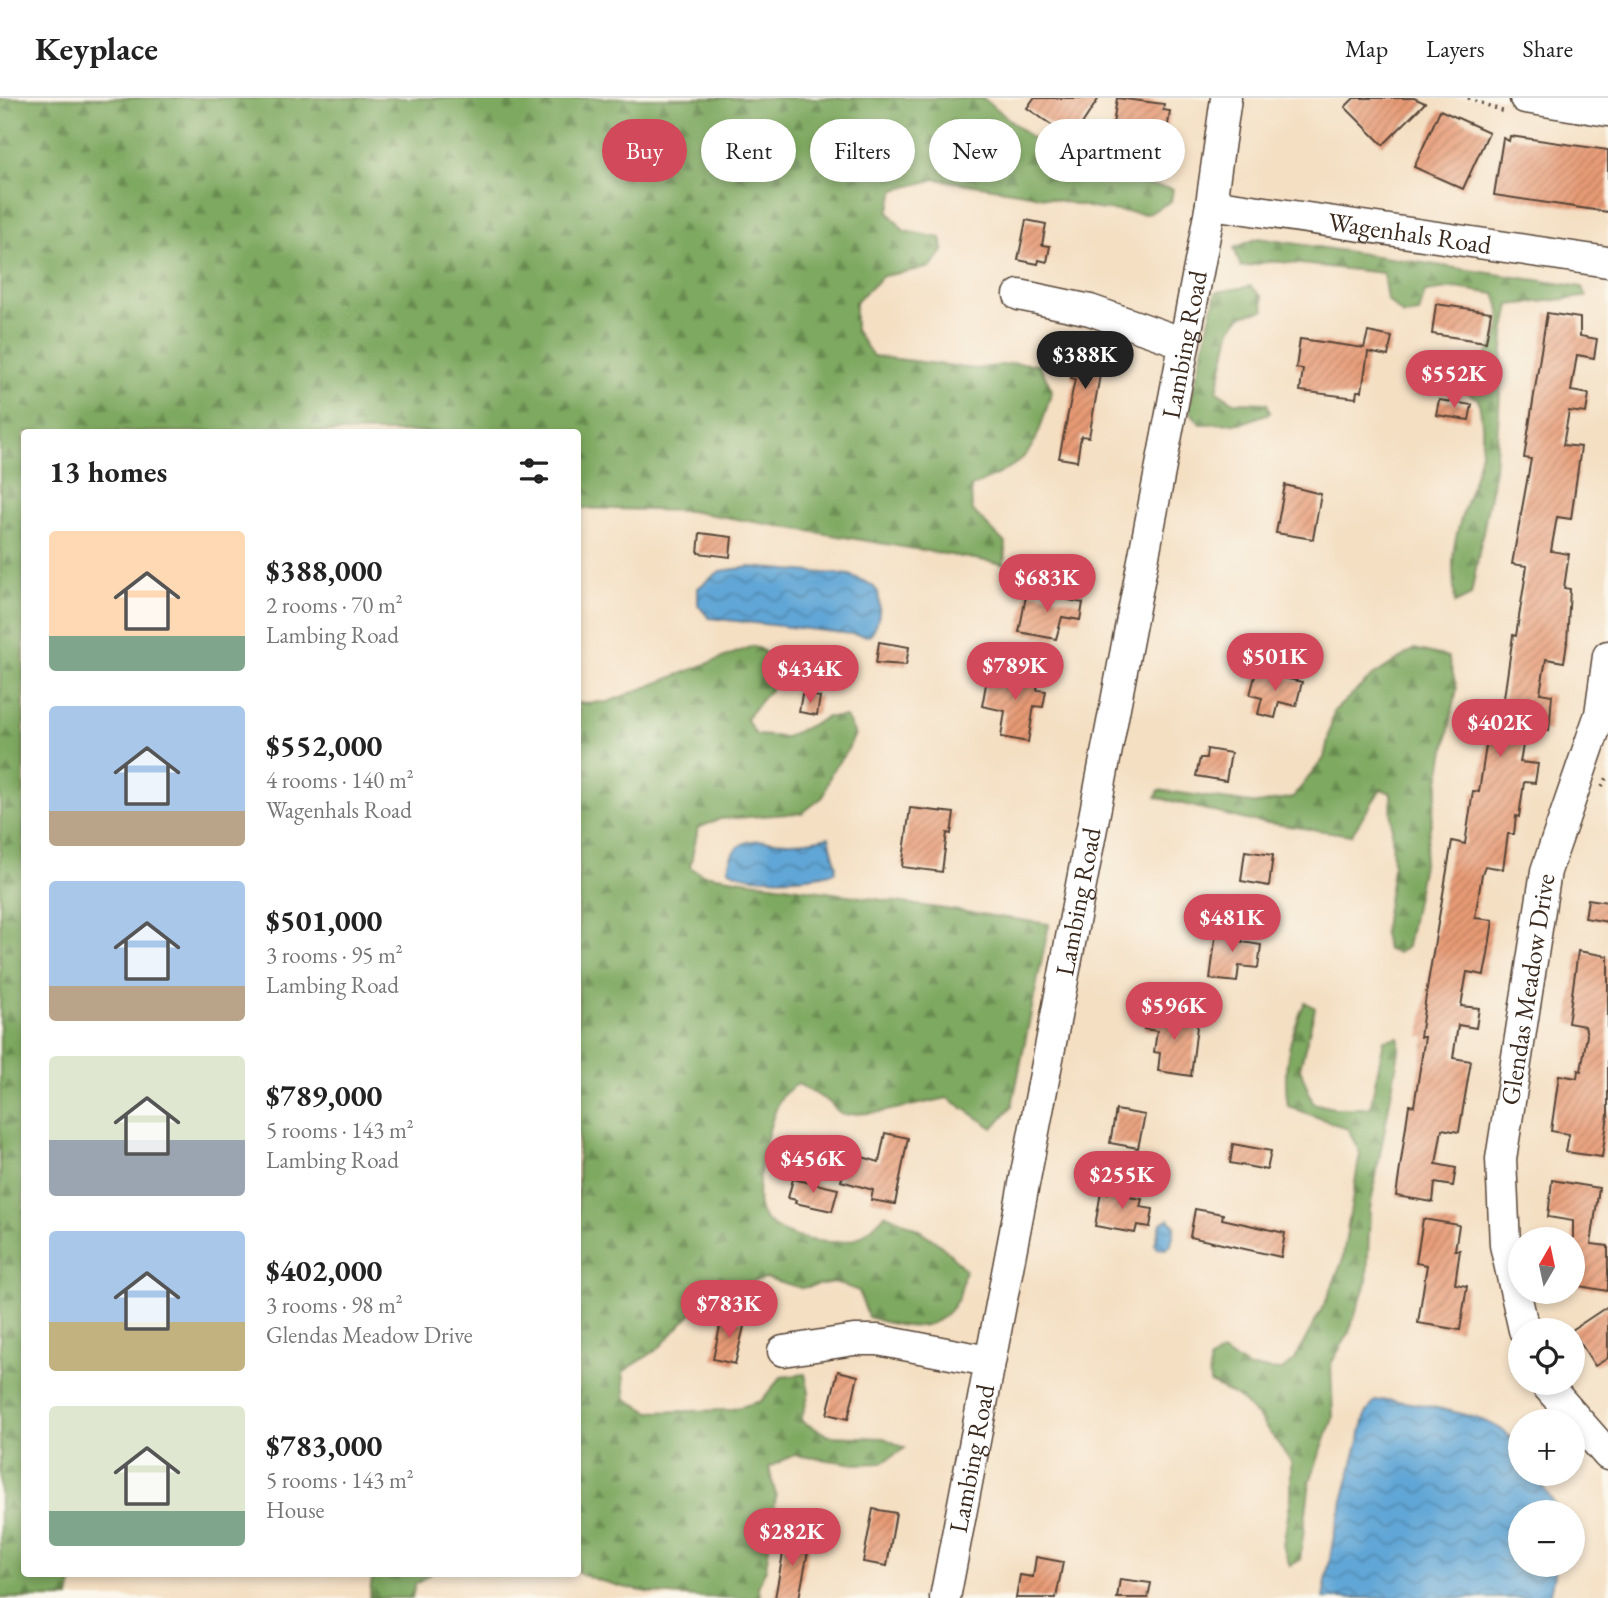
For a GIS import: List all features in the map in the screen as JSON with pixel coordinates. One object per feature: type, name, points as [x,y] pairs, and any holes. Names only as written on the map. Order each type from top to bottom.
[{"type":"street","name":"Lambing Road","points":[[944,1598],[988,1362],[1043,1094],[1211,204],[1226,98]]},
{"type":"street","points":[[1525,98],[1608,111]]},
{"type":"street","name":"Wagenhals Road","points":[[1211,204],[1608,262]]},
{"type":"street","points":[[1019,295],[1090,310],[1184,343]]},
{"type":"street","name":"Glendas Meadow Drive","points":[[1521,1318],[1505,1245],[1501,1159],[1546,871],[1600,714],[1608,656]]},
{"type":"street","points":[[783,1351],[854,1340],[878,1340],[988,1362]]},
{"type":"street","points":[[1555,1395],[1608,1455]]},
{"type":"green space","points":[[0,98],[983,98],[1008,119],[929,119],[929,181],[895,190],[888,212],[904,231],[941,238],[943,251],[931,267],[883,276],[855,302],[855,330],[873,356],[976,369],[1015,363],[1039,364],[1052,390],[1034,442],[1019,461],[971,487],[972,510],[1006,544],[1004,564],[689,511],[581,508],[581,429],[21,429],[21,1577],[73,1577],[69,1598],[0,1598]]},
{"type":"green space","points":[[1021,129],[1035,141],[1035,182],[1134,182],[1173,189],[1171,201],[1148,214],[1097,209],[1030,194],[955,182],[1021,182]]},
{"type":"green space","points":[[1258,238],[1582,287],[1586,297],[1510,305],[1504,334],[1495,469],[1471,595],[1455,603],[1453,558],[1459,524],[1480,457],[1482,420],[1478,399],[1464,391],[1460,382],[1488,353],[1499,332],[1500,308],[1495,294],[1456,288],[1425,292],[1419,313],[1403,315],[1387,300],[1383,273],[1272,261],[1241,267],[1234,248]]},
{"type":"green space","points":[[1251,286],[1262,297],[1264,310],[1243,315],[1231,328],[1217,391],[1234,402],[1267,403],[1270,413],[1242,423],[1200,424],[1189,410],[1216,292]]},
{"type":"green space","points":[[753,646],[759,649],[771,660],[776,683],[746,718],[756,735],[786,737],[827,717],[846,717],[855,734],[847,751],[832,771],[823,797],[802,813],[720,819],[698,828],[690,867],[702,874],[1049,924],[1012,1106],[993,1128],[948,1098],[881,1112],[842,1115],[829,1102],[798,1084],[782,1097],[768,1135],[758,1196],[764,1217],[773,1226],[801,1238],[832,1242],[861,1236],[886,1214],[909,1225],[939,1244],[965,1270],[958,1299],[947,1313],[927,1325],[892,1324],[868,1317],[859,1291],[834,1282],[801,1288],[767,1278],[714,1289],[658,1349],[623,1372],[626,1399],[650,1412],[730,1410],[761,1401],[781,1377],[805,1374],[809,1392],[801,1421],[829,1436],[884,1438],[905,1448],[882,1463],[856,1464],[794,1455],[769,1467],[776,1496],[766,1568],[758,1587],[761,1598],[668,1595],[624,1587],[581,1574],[581,703],[608,702]]},
{"type":"green space","points":[[1414,649],[1448,657],[1457,688],[1407,947],[1398,953],[1387,950],[1383,934],[1393,869],[1391,793],[1381,789],[1351,835],[1246,820],[1156,797],[1159,790],[1258,804],[1293,797],[1324,758],[1334,711],[1371,677]]},
{"type":"green space","points":[[1305,1002],[1315,1008],[1300,1068],[1313,1103],[1333,1108],[1370,1108],[1384,1040],[1399,1037],[1399,1051],[1370,1209],[1367,1280],[1348,1335],[1331,1363],[1333,1418],[1310,1481],[1300,1560],[1290,1566],[1283,1546],[1291,1497],[1291,1461],[1259,1418],[1238,1397],[1210,1383],[1209,1361],[1222,1352],[1249,1368],[1282,1370],[1295,1359],[1327,1299],[1342,1262],[1360,1153],[1348,1129],[1288,1106],[1288,1053]]},
{"type":"green space","points":[[372,1577],[426,1577],[415,1585],[412,1598],[369,1598]]},
{"type":"water","points":[[750,567],[850,575],[872,585],[879,598],[879,616],[875,626],[869,636],[709,618],[698,605],[698,588],[720,571]]},
{"type":"water","points":[[829,837],[836,865],[835,872],[796,878],[764,878],[728,869],[736,849],[751,841],[800,842]]},
{"type":"water","points":[[1169,1219],[1175,1226],[1171,1245],[1166,1249],[1157,1248],[1155,1244],[1161,1223]]},
{"type":"water","points":[[1389,1400],[1429,1406],[1487,1422],[1508,1435],[1508,1486],[1542,1486],[1552,1500],[1508,1500],[1508,1577],[1553,1577],[1549,1598],[1323,1598],[1334,1535],[1366,1414],[1375,1401]]},
{"type":"building","points":[[1034,98],[1099,98],[1085,119],[1043,119],[1027,108]]},
{"type":"building","points":[[1117,98],[1164,104],[1163,110],[1170,111],[1169,119],[1114,119]]},
{"type":"building","points":[[1354,98],[1414,98],[1425,103],[1383,145],[1345,107]]},
{"type":"building","points":[[1440,110],[1489,132],[1463,189],[1414,167]]},
{"type":"building","points":[[1510,136],[1608,150],[1608,212],[1494,195],[1503,138],[1509,141]]},
{"type":"building","points":[[1026,220],[1046,224],[1042,245],[1050,246],[1047,262],[1039,260],[1038,264],[1018,260]]},
{"type":"building","points":[[1436,304],[1491,312],[1486,342],[1432,334]]},
{"type":"building","points":[[1547,313],[1580,318],[1580,336],[1597,339],[1594,358],[1577,355],[1571,391],[1589,394],[1586,413],[1569,411],[1563,445],[1581,447],[1571,519],[1557,517],[1551,551],[1569,554],[1564,588],[1570,589],[1567,643],[1564,662],[1546,659],[1540,693],[1552,695],[1549,731],[1526,728],[1520,762],[1538,764],[1535,783],[1524,782],[1514,834],[1508,834],[1503,869],[1485,866],[1482,874],[1475,918],[1493,920],[1488,954],[1484,975],[1467,972],[1461,1006],[1479,1008],[1476,1028],[1458,1025],[1453,1058],[1471,1061],[1459,1132],[1442,1129],[1436,1164],[1456,1168],[1453,1186],[1435,1183],[1433,1202],[1396,1196],[1409,1105],[1414,1106],[1425,1037],[1420,1037],[1452,841],[1465,844],[1473,791],[1479,792],[1487,739],[1498,740],[1513,635],[1516,636],[1527,566],[1512,564],[1531,459],[1524,458]]},
{"type":"building","points":[[1368,332],[1392,337],[1388,356],[1368,352],[1362,391],[1357,391],[1356,398],[1300,391],[1303,369],[1296,368],[1300,339],[1364,348]]},
{"type":"building","points":[[1080,333],[1107,338],[1105,352],[1115,354],[1112,372],[1101,369],[1089,437],[1081,436],[1077,461],[1059,458],[1075,379],[1071,378]]},
{"type":"building","points":[[1439,400],[1472,405],[1469,420],[1436,415]]},
{"type":"building","points":[[1285,485],[1321,494],[1313,539],[1276,533]]},
{"type":"building","points":[[700,533],[732,537],[730,557],[698,553]]},
{"type":"building","points":[[1027,591],[1083,603],[1080,620],[1062,617],[1056,639],[1019,632]]},
{"type":"building","points":[[879,642],[909,647],[906,665],[876,663]]},
{"type":"building","points":[[1013,669],[1040,674],[1037,690],[1046,691],[1043,707],[1034,706],[1028,742],[1001,737],[1005,711],[982,706],[987,679],[1010,683]]},
{"type":"building","points":[[1256,672],[1302,682],[1296,706],[1279,702],[1275,718],[1258,714],[1262,698],[1250,695]]},
{"type":"building","points":[[802,694],[820,697],[817,715],[799,712]]},
{"type":"building","points":[[1207,749],[1231,753],[1226,781],[1196,776],[1200,758],[1206,758]]},
{"type":"building","points":[[910,808],[954,813],[951,834],[947,833],[942,872],[902,867]]},
{"type":"building","points":[[1245,851],[1273,855],[1269,886],[1241,881]]},
{"type":"building","points":[[1588,899],[1608,902],[1608,922],[1585,918]]},
{"type":"building","points":[[1217,926],[1244,929],[1242,942],[1261,945],[1258,968],[1239,966],[1237,982],[1210,979]]},
{"type":"building","points":[[1578,951],[1608,956],[1608,1115],[1602,1157],[1566,1152],[1569,1134],[1551,1131],[1559,1075],[1577,1078],[1578,1070],[1581,1071],[1587,1035],[1585,1026],[1568,1023]]},
{"type":"building","points":[[1146,1013],[1198,1018],[1191,1076],[1158,1071],[1160,1053],[1154,1052],[1157,1031],[1144,1029]]},
{"type":"building","points":[[1116,1110],[1145,1115],[1138,1148],[1110,1143]]},
{"type":"building","points":[[885,1133],[908,1138],[895,1204],[871,1200],[873,1190],[841,1181],[849,1153],[879,1162]]},
{"type":"building","points":[[1233,1144],[1271,1151],[1267,1170],[1230,1163]]},
{"type":"building","points":[[793,1179],[838,1189],[832,1211],[795,1203],[796,1200],[788,1198]]},
{"type":"building","points":[[1552,1180],[1599,1188],[1591,1244],[1608,1246],[1608,1291],[1586,1287],[1586,1227],[1573,1227],[1573,1221],[1548,1217]]},
{"type":"building","points":[[1109,1186],[1130,1190],[1128,1197],[1142,1199],[1140,1207],[1153,1209],[1150,1227],[1137,1225],[1135,1233],[1095,1226],[1101,1192],[1108,1193]]},
{"type":"building","points":[[1195,1209],[1223,1214],[1222,1219],[1285,1233],[1281,1257],[1190,1237]]},
{"type":"building","points":[[1423,1219],[1459,1225],[1455,1250],[1460,1250],[1455,1284],[1467,1286],[1460,1330],[1418,1323],[1427,1265],[1416,1263]]},
{"type":"building","points":[[1608,1306],[1608,1358],[1595,1366],[1585,1350],[1585,1321]]},
{"type":"building","points":[[722,1317],[745,1322],[735,1364],[713,1359]]},
{"type":"building","points":[[838,1371],[858,1376],[848,1419],[827,1414]]},
{"type":"building","points":[[873,1509],[896,1513],[887,1566],[863,1562]]},
{"type":"building","points":[[786,1537],[810,1541],[799,1598],[775,1598]]},
{"type":"building","points":[[1036,1557],[1063,1562],[1056,1598],[1016,1598],[1020,1575],[1033,1577]]},
{"type":"building","points":[[1120,1579],[1151,1583],[1148,1598],[1117,1598]]}]
